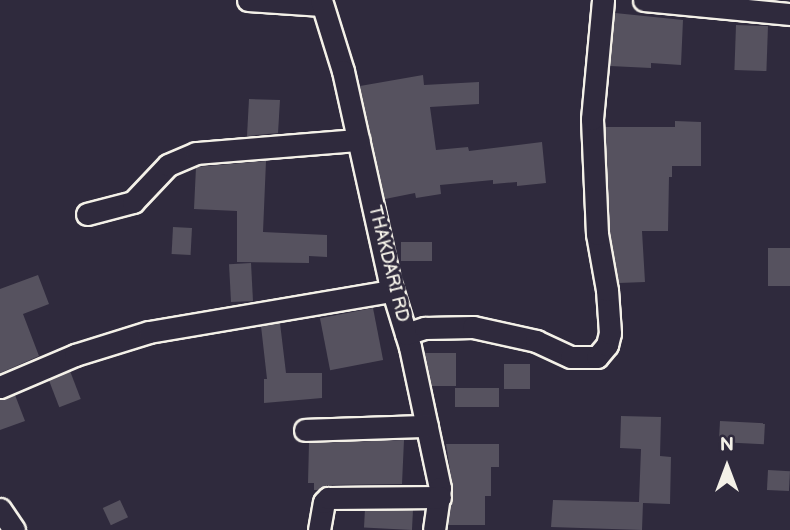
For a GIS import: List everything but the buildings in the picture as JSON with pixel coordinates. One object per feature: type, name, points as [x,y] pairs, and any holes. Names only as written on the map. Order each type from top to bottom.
[{"type":"street","points":[[248,0],[322,2]]},
{"type":"street","points":[[406,334],[425,328],[473,327],[536,341],[571,357],[597,357],[607,345],[610,332],[607,290],[597,234],[592,119],[603,0]]},
{"type":"street","points":[[644,0],[790,14]]},
{"type":"street","name":"THAKDARI RD","points":[[322,2],[343,71],[427,426],[440,497],[434,530]]},
{"type":"street","points":[[87,214],[133,202],[168,165],[196,153],[358,140]]},
{"type":"street","points":[[0,387],[75,355],[149,332],[393,291]]},
{"type":"street","points":[[304,430],[427,426]]},
{"type":"street","points":[[319,530],[324,502],[328,498],[440,497]]},
{"type":"street","points":[[0,509],[14,530]]}]
